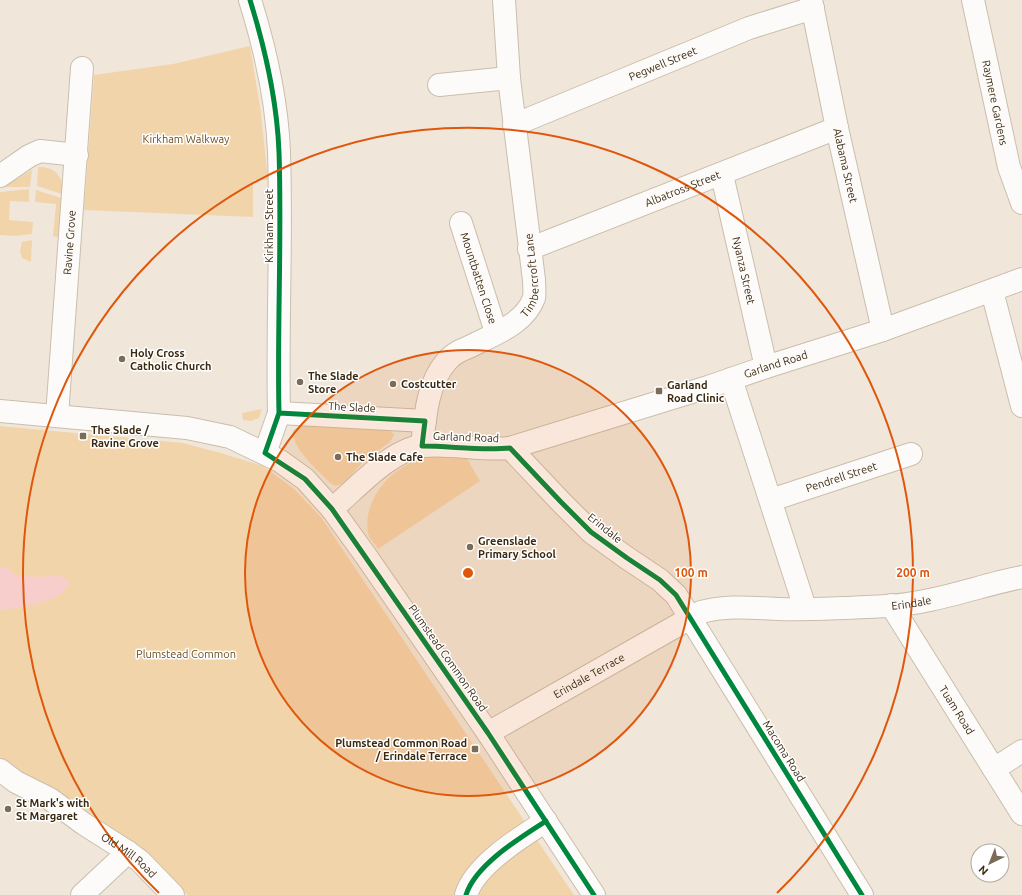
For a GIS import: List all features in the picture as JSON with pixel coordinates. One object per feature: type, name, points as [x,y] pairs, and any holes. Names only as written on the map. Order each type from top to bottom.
[{"type":"street","name":"Kirkham Street","points":[[250,0],[259,28],[267,67],[279,151],[279,413],[265,453]]},
{"type":"street","name":"Timbercroft Lane","points":[[422,446],[425,421],[437,373],[447,360],[460,351],[514,323],[526,312],[534,297],[509,78],[504,0]]},
{"type":"street","name":"Raymere Gardens","points":[[973,0],[1009,167],[1022,203]]},
{"type":"street","name":"Pegwell Street","points":[[514,125],[749,28],[812,4]]},
{"type":"street","name":"Alabama Street","points":[[812,4],[837,128],[883,330]]},
{"type":"street","name":"Ravine Grove","points":[[57,416],[77,155],[78,103],[82,68]]},
{"type":"street","points":[[439,85],[509,78]]},
{"type":"street","name":"Albatross Street","points":[[529,249],[722,175],[837,128]]},
{"type":"street","points":[[0,176],[29,156],[40,151],[77,155]]},
{"type":"street","name":"Nyanza Street","points":[[722,175],[766,367]]},
{"type":"street","name":"Mountbatten Close","points":[[461,223],[496,332]]},
{"type":"street","name":"Garland Road","points":[[332,509],[391,459],[407,450],[422,446],[445,446],[493,450],[510,448],[883,330],[1022,279]]},
{"type":"street","points":[[992,291],[1022,406]]},
{"type":"street","points":[[731,379],[805,608]]},
{"type":"street","points":[[0,411],[187,428],[230,437],[265,453]]},
{"type":"street","name":"The Slade","points":[[279,413],[425,421]]},
{"type":"street","name":"Erindale","points":[[510,448],[591,532],[670,587],[689,618],[717,608],[744,606],[805,608],[912,604],[1022,577]]},
{"type":"street","name":"Plumstead Common Road","points":[[265,453],[305,478],[332,509],[488,733],[594,895]]},
{"type":"street","name":"Pendrell Street","points":[[771,500],[911,454]]},
{"type":"street","name":"Tuam Road","points":[[890,605],[1022,814]]},
{"type":"street","name":"Erindale Terrace","points":[[488,733],[689,618]]},
{"type":"street","name":"Macoma Road","points":[[689,618],[862,895]]},
{"type":"street","points":[[994,769],[1022,751]]},
{"type":"street","name":"Old Mill Road","points":[[0,770],[16,782],[55,802],[84,824],[128,852],[140,861],[173,895]]},
{"type":"street","points":[[466,895],[481,872],[494,858],[505,848],[546,821]]},
{"type":"street","points":[[82,895],[128,852]]},
{"type":"green space","name":"Kirkham Walkway","points":[[250,46],[261,113],[268,180],[253,180],[253,217],[84,210],[94,75],[173,64]]},
{"type":"green space","points":[[38,167],[44,167],[58,174],[63,188],[62,194],[37,186]]},
{"type":"green space","points":[[32,170],[30,187],[4,187]]},
{"type":"green space","points":[[29,189],[29,202],[10,201],[9,220],[33,222],[32,234],[16,236],[0,235],[0,192]]},
{"type":"green space","points":[[36,190],[61,198],[58,237],[53,236],[56,204],[35,202]]},
{"type":"green space","points":[[32,240],[31,262],[22,258],[20,251],[22,242]]},
{"type":"green space","points":[[262,409],[259,418],[251,421],[243,420],[242,413]]},
{"type":"green space","name":"Plumstead Common","points":[[0,426],[183,443],[263,466],[294,489],[321,517],[574,895],[188,895],[112,828],[79,805],[14,769],[0,757]]},
{"type":"green space","points":[[300,426],[388,428],[394,435],[390,442],[364,461],[344,483],[336,486],[330,483],[312,465],[296,444],[293,430]]},
{"type":"green space","points":[[446,456],[466,457],[480,481],[378,549],[368,533],[367,520],[375,496],[382,485],[402,467],[426,458]]},
{"type":"shaded area","points":[[0,567],[6,568],[17,576],[43,577],[54,575],[63,577],[69,581],[67,588],[51,599],[28,606],[0,610]]},
{"type":"cycle path","points":[[250,0],[261,37],[273,94],[279,152],[279,413],[265,453],[305,479],[332,509],[488,733],[594,895]]},
{"type":"cycle path","points":[[279,413],[425,421],[422,446],[488,449],[510,448],[591,532],[660,580],[676,595],[862,895]]},
{"type":"cycle path","points":[[466,895],[471,884],[489,863],[524,835],[546,821]]},
{"type":"place","name":"Holy Cross Catholic Church","points":[[122,359]]},
{"type":"place","name":"The Slade Store","points":[[300,382]]},
{"type":"place","name":"Costcutter","points":[[393,384]]},
{"type":"place","name":"Garland Road Clinic","points":[[659,391]]},
{"type":"place","name":"The Slade / Ravine Grove","points":[[83,436]]},
{"type":"place","name":"The Slade Cafe","points":[[338,457]]},
{"type":"place","name":"Greenslade Primary School","points":[[470,547]]},
{"type":"place","name":"Plumstead Common Road / Erindale Terrace","points":[[475,749]]},
{"type":"place","name":"St Mark's with St Margaret","points":[[8,809]]}]
